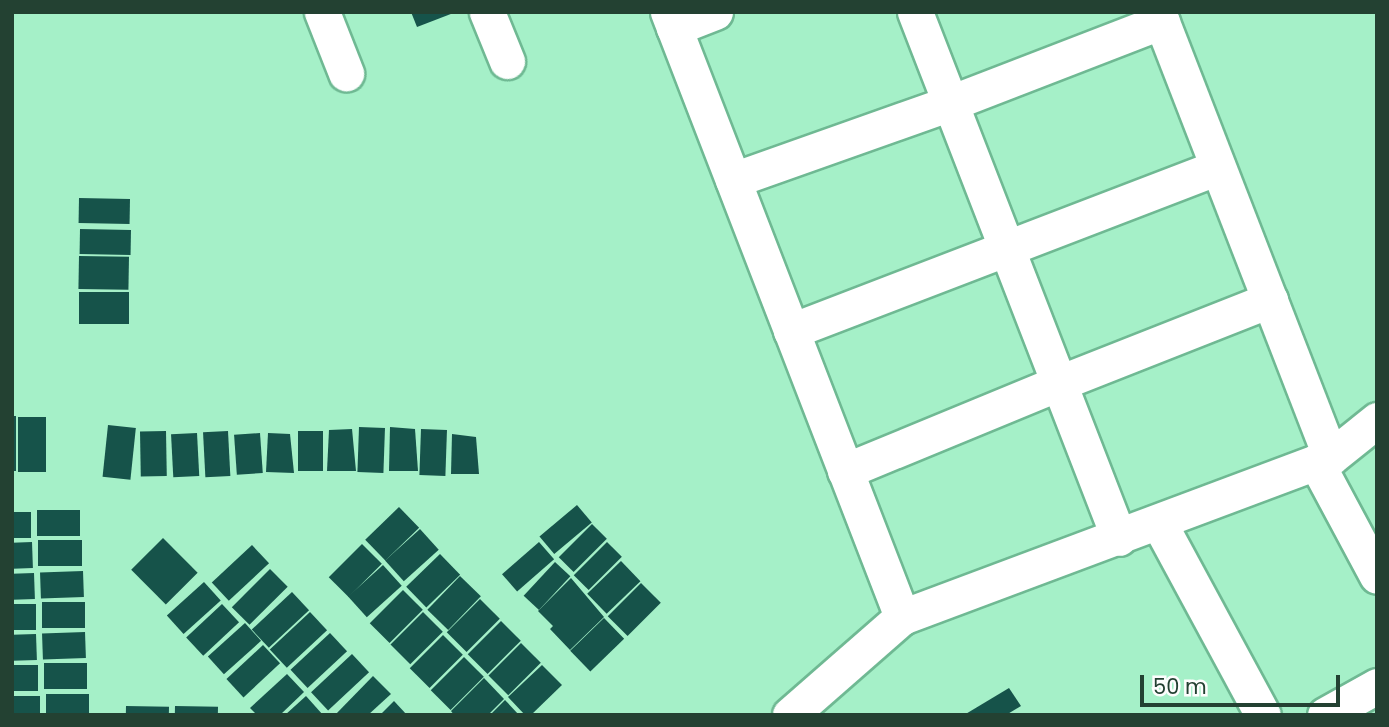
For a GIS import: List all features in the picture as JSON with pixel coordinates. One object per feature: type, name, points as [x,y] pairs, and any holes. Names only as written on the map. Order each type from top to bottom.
[{"type":"street","points":[[322,12],[346,73]]},
{"type":"street","points":[[487,12],[507,61]]},
{"type":"street","points":[[715,12],[671,20],[902,617]]},
{"type":"street","points":[[915,12],[1119,538]]},
{"type":"street","points":[[733,180],[950,103],[1160,17],[1270,300],[1324,460],[1377,576]]},
{"type":"street","points":[[791,331],[1218,167]]},
{"type":"street","points":[[845,471],[1270,300]]},
{"type":"street","points":[[790,715],[902,617],[1324,460],[1377,420]]},
{"type":"street","points":[[1159,523],[1263,715]]},
{"type":"street","points":[[1325,715],[1377,685]]},
{"type":"building","points":[[411,12],[456,12],[417,27]]},
{"type":"building","points":[[79,198],[130,199],[130,224],[79,223]]},
{"type":"building","points":[[80,229],[131,230],[131,255],[80,254]]},
{"type":"building","points":[[79,256],[129,257],[128,290],[78,289]]},
{"type":"building","points":[[79,292],[129,292],[129,324],[79,324]]},
{"type":"building","points":[[12,416],[16,416],[16,471],[12,471]]},
{"type":"building","points":[[18,417],[46,417],[46,472],[18,472]]},
{"type":"building","points":[[108,425],[136,428],[130,480],[103,477]]},
{"type":"building","points":[[359,427],[385,428],[383,473],[357,472]]},
{"type":"building","points":[[390,427],[415,429],[418,471],[389,471]]},
{"type":"building","points":[[352,429],[356,471],[327,471],[329,430]]},
{"type":"building","points":[[421,429],[447,430],[445,476],[419,475]]},
{"type":"building","points":[[140,431],[166,431],[167,476],[141,476]]},
{"type":"building","points":[[228,431],[230,476],[205,477],[203,432]]},
{"type":"building","points":[[298,431],[323,431],[323,471],[298,471]]},
{"type":"building","points":[[197,433],[199,476],[173,477],[171,434]]},
{"type":"building","points":[[260,433],[263,473],[237,475],[234,435]]},
{"type":"building","points":[[268,433],[290,434],[294,473],[266,472]]},
{"type":"building","points":[[452,434],[476,437],[479,474],[451,474]]},
{"type":"building","points":[[577,505],[592,523],[554,554],[539,536]]},
{"type":"building","points":[[399,507],[419,528],[385,561],[365,540]]},
{"type":"building","points":[[37,510],[80,510],[80,536],[37,536]]},
{"type":"building","points":[[12,512],[31,512],[31,538],[12,538]]},
{"type":"building","points":[[592,524],[607,539],[574,572],[559,557]]},
{"type":"building","points":[[420,529],[439,550],[404,581],[385,560]]},
{"type":"building","points":[[163,538],[198,573],[166,604],[131,570]]},
{"type":"building","points":[[38,540],[82,540],[82,566],[38,566]]},
{"type":"building","points":[[32,542],[33,568],[13,569],[12,543]]},
{"type":"building","points":[[539,542],[554,559],[517,592],[502,574]]},
{"type":"building","points":[[607,542],[622,557],[589,590],[574,575]]},
{"type":"building","points":[[362,544],[382,564],[349,597],[329,577]]},
{"type":"building","points":[[252,545],[269,563],[229,601],[212,583]]},
{"type":"building","points":[[440,554],[460,575],[426,608],[406,587]]},
{"type":"building","points":[[621,561],[640,581],[607,614],[587,594]]},
{"type":"building","points":[[555,562],[570,576],[539,610],[524,596]]},
{"type":"building","points":[[383,565],[402,586],[367,617],[348,596]]},
{"type":"building","points":[[270,569],[288,587],[249,625],[232,607]]},
{"type":"building","points":[[83,571],[84,597],[41,598],[40,573]]},
{"type":"building","points":[[34,573],[35,599],[13,600],[12,574]]},
{"type":"building","points":[[460,576],[481,596],[448,630],[427,610]]},
{"type":"building","points":[[571,578],[604,617],[570,650],[550,629],[553,626],[538,611]]},
{"type":"building","points":[[204,582],[221,601],[184,634],[167,615]]},
{"type":"building","points":[[641,583],[661,603],[628,636],[608,616]]},
{"type":"building","points":[[403,590],[423,610],[390,643],[370,623]]},
{"type":"building","points":[[292,592],[309,610],[269,648],[252,630]]},
{"type":"building","points":[[480,599],[500,619],[467,652],[447,632]]},
{"type":"building","points":[[42,602],[85,602],[85,628],[42,628]]},
{"type":"building","points":[[12,604],[36,604],[36,630],[12,630]]},
{"type":"building","points":[[222,604],[239,622],[203,656],[186,637]]},
{"type":"building","points":[[310,612],[327,630],[287,668],[270,650]]},
{"type":"building","points":[[423,612],[443,632],[410,664],[390,645]]},
{"type":"building","points":[[604,618],[624,639],[590,672],[570,651]]},
{"type":"building","points":[[501,621],[521,641],[488,674],[468,654]]},
{"type":"building","points":[[245,623],[261,641],[224,674],[208,656]]},
{"type":"building","points":[[85,632],[86,658],[43,659],[42,634]]},
{"type":"building","points":[[330,633],[347,651],[308,688],[291,670]]},
{"type":"building","points":[[36,634],[37,660],[13,661],[12,635]]},
{"type":"building","points":[[443,635],[463,655],[430,688],[410,668]]},
{"type":"building","points":[[521,643],[541,663],[508,695],[488,676]]},
{"type":"building","points":[[263,645],[280,663],[243,697],[226,679]]},
{"type":"building","points":[[352,654],[369,672],[328,710],[311,692]]},
{"type":"building","points":[[464,657],[484,677],[451,710],[431,690]]},
{"type":"building","points":[[44,663],[87,663],[87,689],[44,689]]},
{"type":"building","points":[[12,665],[38,665],[38,691],[12,691]]},
{"type":"building","points":[[542,665],[562,685],[531,715],[525,715],[508,697]]},
{"type":"building","points":[[287,674],[304,692],[280,715],[257,715],[250,708]]},
{"type":"building","points":[[373,676],[391,694],[368,715],[335,715]]},
{"type":"building","points":[[484,678],[504,699],[488,715],[454,715],[451,711]]},
{"type":"building","points":[[1009,688],[1021,706],[1006,715],[964,715]]},
{"type":"building","points":[[46,694],[89,694],[89,715],[46,715]]},
{"type":"building","points":[[12,696],[40,696],[40,715],[12,715]]},
{"type":"building","points":[[306,696],[323,715],[285,715]]},
{"type":"building","points":[[505,700],[519,715],[490,715]]},
{"type":"building","points":[[394,701],[407,715],[380,715]]},
{"type":"building","points":[[126,706],[169,707],[169,715],[126,715]]},
{"type":"building","points":[[175,706],[218,707],[218,715],[175,715]]}]
